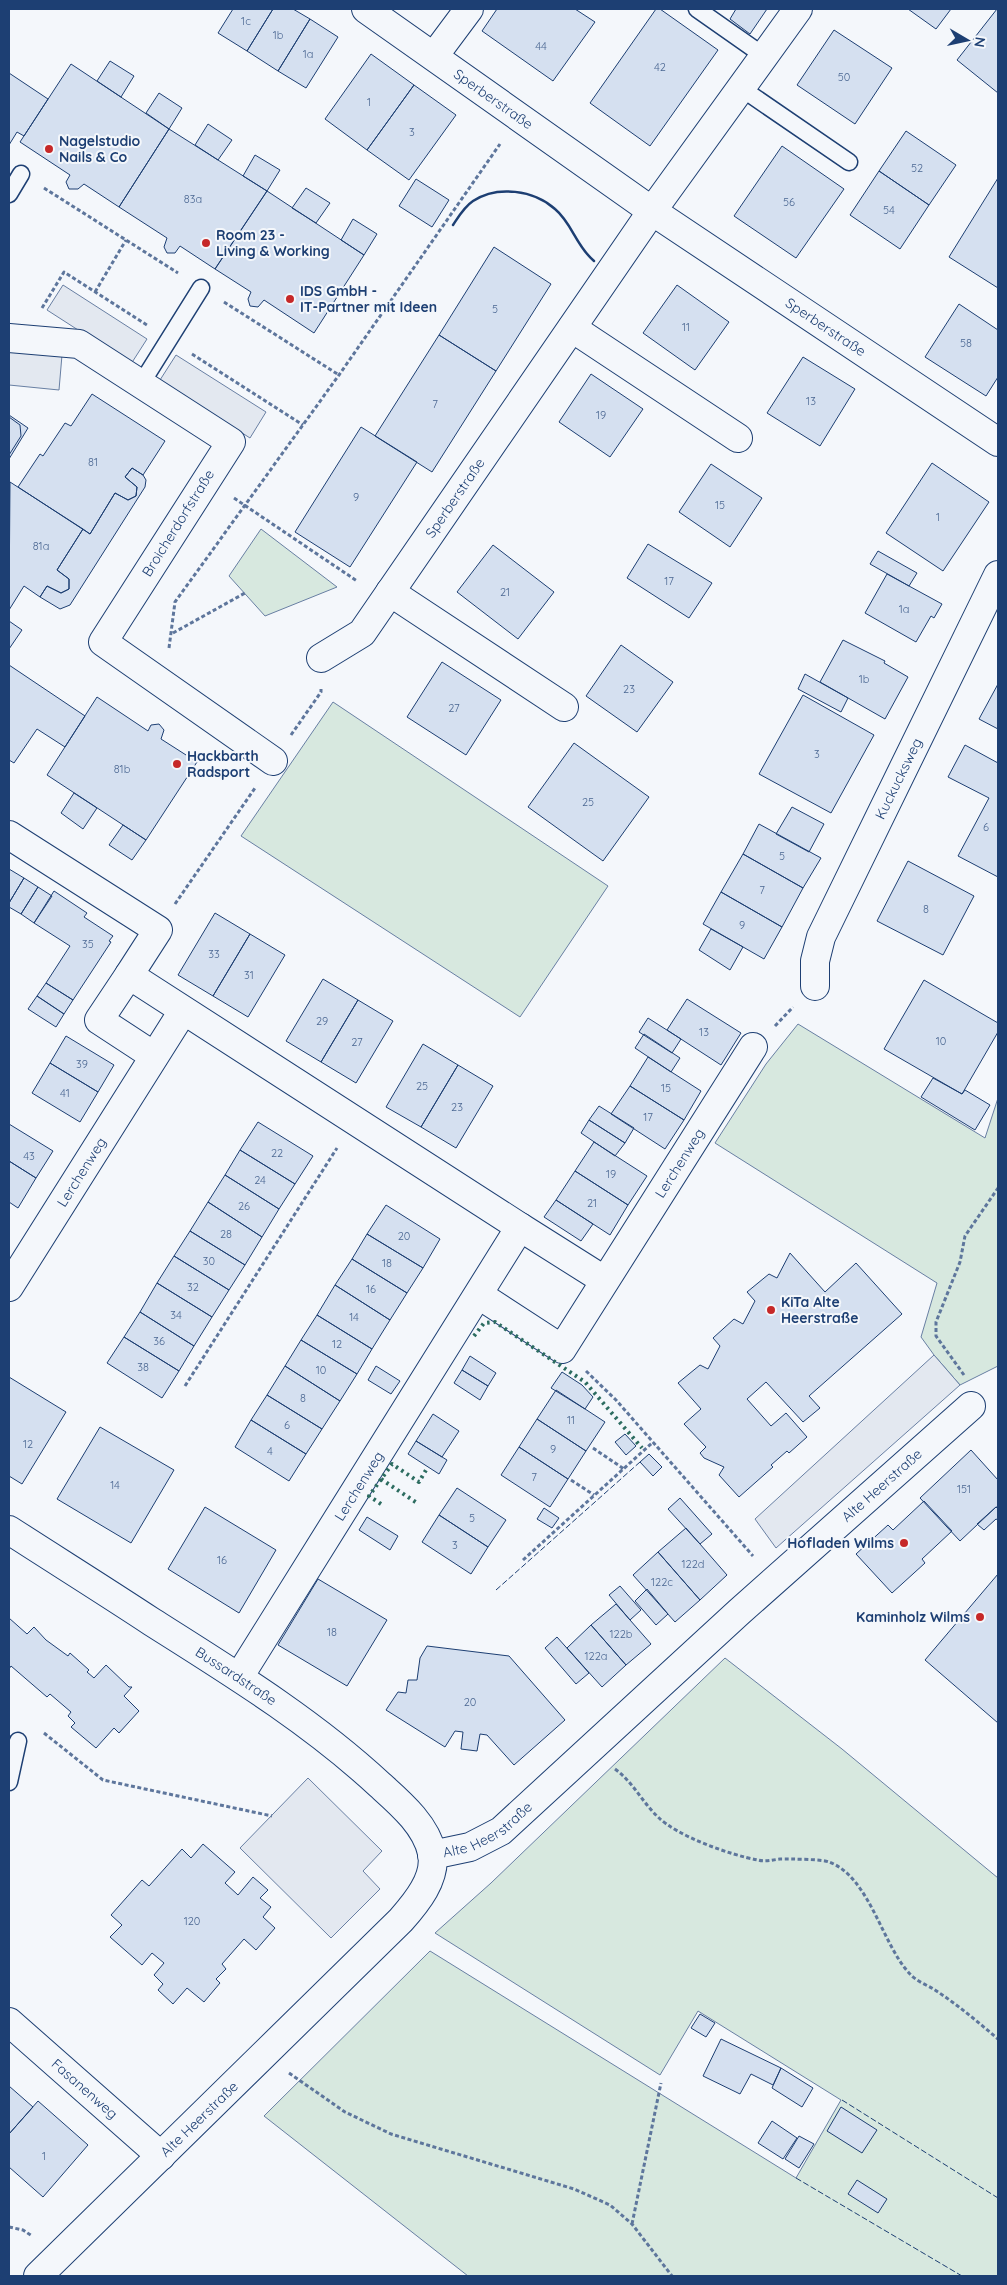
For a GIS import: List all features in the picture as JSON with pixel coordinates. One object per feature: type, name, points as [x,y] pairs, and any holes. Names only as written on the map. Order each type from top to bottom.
[{"type":"street","name":"Sperberstraße","points":[[366,9],[652,211],[998,442]]},
{"type":"street","points":[[434,56],[469,9]]},
{"type":"street","name":"Sperberstraße","points":[[321,658],[362,633],[652,211],[798,9]]},
{"type":"street","points":[[572,328],[738,438]]},
{"type":"street","name":"Broicherdorfstraße","points":[[9,338],[79,344],[230,442],[103,642],[273,762]]},
{"type":"street","name":"Kuckucksweg","points":[[815,986],[815,961],[821,936],[998,575]]},
{"type":"street","points":[[388,596],[564,706]]},
{"type":"street","points":[[9,835],[158,930],[99,1020],[154,1056]]},
{"type":"street","points":[[129,975],[604,1280]]},
{"type":"street","name":"Lerchenweg","points":[[9,1287],[183,1011]]},
{"type":"street","name":"Lerchenweg","points":[[562,1349],[604,1280],[753,1048]]},
{"type":"street","name":"Lerchenweg","points":[[239,1677],[520,1227]]},
{"type":"street","points":[[479,1294],[562,1349]]},
{"type":"street","name":"Alte Heerstraße","points":[[38,2276],[402,1920],[426,1886],[431,1870],[432,1855],[470,1847],[501,1831],[774,1580],[972,1406]]},
{"type":"street","name":"Bussardstraße","points":[[9,1530],[239,1677],[323,1736],[384,1789],[419,1827],[427,1840],[432,1855]]},
{"type":"street","name":"Fasanenweg","points":[[9,2022],[161,2156]]},
{"type":"lane","points":[[697,9],[764,56]]},
{"type":"lane","points":[[741,88],[849,162]]},
{"type":"lane","points":[[9,194],[22,174]]},
{"type":"lane","points":[[141,384],[202,288]]},
{"type":"lane","points":[[9,1782],[18,1741]]},
{"type":"path","points":[[153,676],[168,653],[173,633],[175,602],[340,375],[519,116]]},
{"type":"path","points":[[95,292],[126,240]]},
{"type":"path","points":[[207,479],[246,506],[388,596]]},
{"type":"path","points":[[173,633],[245,593]]},
{"type":"path","points":[[158,930],[321,692],[321,658]]},
{"type":"path","points":[[753,1048],[815,986]]},
{"type":"path","points":[[186,1386],[354,1121]]},
{"type":"path","points":[[972,1406],[966,1378],[936,1336],[936,1322],[960,1262],[965,1236],[998,1188]]},
{"type":"path","points":[[562,1349],[616,1400],[774,1580]]},
{"type":"path","points":[[523,1560],[652,1443]]},
{"type":"path","points":[[593,1448],[624,1468]]},
{"type":"path","points":[[571,1480],[594,1495]]},
{"type":"path","points":[[18,1741],[33,1725],[103,1780],[272,1816]]},
{"type":"path","points":[[582,1757],[608,1764],[626,1777],[658,1817],[681,1834],[759,1861],[781,1859],[829,1862],[853,1880],[879,1919],[897,1958],[911,1976],[970,2014],[998,2039]]},
{"type":"path","points":[[265,2054],[306,2086],[366,2124],[391,2134],[574,2189],[610,2205],[632,2224],[672,2276]]},
{"type":"path","points":[[632,2224],[661,2083]]},
{"type":"shaded area","points":[[63,285],[147,339],[131,364],[47,310]]},
{"type":"shaded area","points":[[9,350],[62,355],[59,390],[9,385]]},
{"type":"shaded area","points":[[176,355],[266,412],[250,438],[160,380]]},
{"type":"shaded area","points":[[261,529],[337,587],[265,616],[229,576]]},
{"type":"shaded area","points":[[333,702],[608,886],[520,1017],[241,836]]},
{"type":"shaded area","points":[[798,1024],[985,1138],[998,1098],[998,1366],[960,1385],[921,1337],[937,1283],[715,1143],[766,1064]]},
{"type":"shaded area","points":[[934,1355],[960,1385],[776,1548],[755,1519]]},
{"type":"shaded area","points":[[725,1658],[842,1749],[998,1878],[998,2276],[468,2276],[264,2116],[430,1951],[796,2178],[841,2100],[698,2011],[660,2075],[435,1933],[491,1883]]},
{"type":"shaded area","points":[[308,1778],[382,1851],[363,1871],[380,1889],[331,1938],[240,1848]]},
{"type":"building","points":[[233,9],[273,9],[247,51],[218,33]]},
{"type":"building","points":[[273,9],[293,9],[310,19],[278,71],[247,51]]},
{"type":"building","points":[[497,9],[575,9],[595,22],[553,81],[482,31]]},
{"type":"building","points":[[656,9],[660,9],[718,50],[650,146],[590,103]]},
{"type":"building","points":[[736,9],[767,9],[750,34],[730,19]]},
{"type":"building","points":[[908,9],[951,9],[936,29]]},
{"type":"building","points":[[998,9],[998,93],[957,60]]},
{"type":"building","points":[[310,19],[338,37],[306,88],[278,71]]},
{"type":"building","points":[[834,30],[892,68],[855,124],[797,85]]},
{"type":"building","points":[[371,54],[414,85],[367,150],[325,119]]},
{"type":"building","points":[[110,61],[134,76],[121,97],[97,81]]},
{"type":"building","points":[[71,64],[169,129],[119,207],[84,184],[78,189],[69,189],[66,182],[70,175],[20,142]]},
{"type":"building","points":[[9,73],[48,99],[24,136],[17,132],[9,145]]},
{"type":"building","points":[[414,85],[456,115],[409,180],[367,150]]},
{"type":"building","points":[[159,93],[182,108],[169,129],[146,113]]},
{"type":"building","points":[[208,124],[232,140],[218,160],[195,145]]},
{"type":"building","points":[[169,129],[267,191],[215,269],[180,246],[175,253],[167,253],[164,247],[167,238],[119,207]]},
{"type":"building","points":[[906,131],[956,165],[929,205],[879,171]]},
{"type":"building","points":[[782,146],[844,189],[796,258],[734,216]]},
{"type":"building","points":[[255,155],[280,170],[267,191],[243,176]]},
{"type":"building","points":[[879,171],[929,205],[900,249],[850,215]]},
{"type":"building","points":[[998,178],[998,288],[949,257]]},
{"type":"building","points":[[416,179],[449,200],[432,227],[399,206]]},
{"type":"building","points":[[306,188],[330,203],[316,223],[292,208]]},
{"type":"building","points":[[267,191],[364,255],[314,333],[264,300],[258,307],[250,306],[248,299],[251,292],[215,269]]},
{"type":"building","points":[[353,219],[377,234],[364,255],[341,240]]},
{"type":"building","points":[[494,247],[551,284],[496,371],[439,335]]},
{"type":"building","points":[[677,285],[729,322],[695,370],[643,333]]},
{"type":"building","points":[[959,304],[998,330],[998,377],[986,396],[925,357]]},
{"type":"building","points":[[439,335],[496,371],[432,472],[375,436]]},
{"type":"building","points":[[803,357],[855,389],[820,446],[767,413]]},
{"type":"building","points":[[591,374],[643,409],[610,457],[559,422]]},
{"type":"building","points":[[92,394],[165,441],[143,475],[132,468],[125,477],[137,487],[136,496],[128,500],[115,493],[90,534],[18,487],[40,454],[43,456],[65,423],[71,426]]},
{"type":"building","points":[[9,415],[28,428],[9,459]]},
{"type":"building","points":[[9,417],[20,425],[21,436],[9,455]]},
{"type":"building","points":[[361,427],[417,462],[350,567],[295,532]]},
{"type":"building","points":[[932,463],[989,502],[943,571],[886,533]]},
{"type":"building","points":[[711,464],[762,498],[730,547],[679,512]]},
{"type":"building","points":[[132,468],[143,475],[146,480],[145,487],[70,605],[60,609],[40,597],[47,586],[61,593],[69,589],[69,579],[57,570],[83,529],[90,534],[115,493],[128,500],[136,496],[137,487],[125,477]]},
{"type":"building","points":[[10,482],[83,529],[57,570],[69,579],[69,589],[61,593],[47,586],[40,597],[24,586],[9,610]]},
{"type":"building","points":[[648,544],[712,583],[689,618],[627,578]]},
{"type":"building","points":[[493,545],[554,592],[518,639],[457,592]]},
{"type":"building","points":[[878,551],[917,573],[909,586],[870,564]]},
{"type":"building","points":[[887,574],[942,604],[934,618],[931,616],[916,642],[865,613]]},
{"type":"building","points":[[9,621],[22,630],[9,649]]},
{"type":"building","points":[[843,640],[885,661],[884,663],[908,677],[885,719],[820,682]]},
{"type":"building","points":[[621,645],[673,682],[637,732],[586,696]]},
{"type":"building","points":[[442,662],[501,700],[466,755],[407,717]]},
{"type":"building","points":[[9,665],[85,716],[65,747],[37,729],[14,763],[9,760]]},
{"type":"building","points":[[805,674],[848,698],[841,712],[798,689]]},
{"type":"building","points":[[998,684],[998,729],[979,719]]},
{"type":"building","points":[[803,695],[874,735],[831,813],[759,774]]},
{"type":"building","points":[[97,697],[148,731],[151,725],[159,724],[164,730],[161,739],[197,762],[146,840],[47,775]]},
{"type":"building","points":[[574,743],[649,797],[603,861],[528,807]]},
{"type":"building","points":[[965,745],[998,763],[998,877],[958,856],[989,798],[948,777]]},
{"type":"building","points":[[74,793],[97,808],[83,829],[61,813]]},
{"type":"building","points":[[792,807],[824,824],[809,852],[776,834]]},
{"type":"building","points":[[759,824],[821,858],[803,888],[743,854]]},
{"type":"building","points":[[123,825],[146,840],[132,860],[109,845]]},
{"type":"building","points":[[743,854],[803,888],[782,927],[721,892]]},
{"type":"building","points":[[908,861],[974,896],[943,955],[877,921]]},
{"type":"building","points":[[9,869],[24,878],[9,903]]},
{"type":"building","points":[[24,878],[38,887],[21,914],[9,907],[9,903]]},
{"type":"building","points":[[38,887],[52,896],[34,923],[21,914]]},
{"type":"building","points":[[54,891],[87,913],[84,917],[113,936],[73,1000],[46,983],[70,946],[34,923]]},
{"type":"building","points":[[721,892],[782,927],[764,959],[703,924]]},
{"type":"building","points":[[215,913],[250,934],[213,996],[178,975]]},
{"type":"building","points":[[711,929],[743,947],[730,970],[699,950]]},
{"type":"building","points":[[250,934],[285,955],[248,1017],[213,996]]},
{"type":"building","points":[[323,979],[358,1000],[321,1062],[286,1041]]},
{"type":"building","points":[[924,980],[998,1023],[998,1032],[962,1094],[884,1049]]},
{"type":"building","points":[[46,983],[73,1000],[64,1014],[37,996]]},
{"type":"building","points":[[37,996],[64,1014],[56,1027],[28,1009]]},
{"type":"building","points":[[687,999],[741,1033],[721,1065],[667,1030]]},
{"type":"building","points":[[358,1000],[393,1021],[356,1083],[321,1062]]},
{"type":"building","points":[[648,1018],[681,1039],[672,1053],[639,1032]]},
{"type":"building","points":[[644,1034],[680,1058],[671,1072],[635,1048]]},
{"type":"building","points":[[66,1036],[114,1065],[98,1092],[50,1063]]},
{"type":"building","points":[[423,1044],[458,1065],[421,1127],[386,1107]]},
{"type":"building","points":[[648,1057],[701,1091],[684,1120],[630,1086]]},
{"type":"building","points":[[50,1063],[98,1092],[80,1122],[32,1093]]},
{"type":"building","points":[[458,1065],[493,1086],[456,1148],[421,1127]]},
{"type":"building","points":[[933,1078],[962,1094],[965,1090],[990,1105],[975,1130],[921,1097]]},
{"type":"building","points":[[630,1086],[684,1120],[665,1149],[611,1114]]},
{"type":"building","points":[[599,1106],[634,1128],[625,1143],[589,1120]]},
{"type":"building","points":[[589,1120],[625,1143],[615,1156],[581,1133]]},
{"type":"building","points":[[258,1122],[313,1156],[295,1184],[240,1150]]},
{"type":"building","points":[[9,1124],[53,1151],[36,1178],[9,1161]]},
{"type":"building","points":[[594,1142],[647,1176],[628,1205],[575,1171]]},
{"type":"building","points":[[240,1150],[295,1184],[279,1209],[225,1175]]},
{"type":"building","points":[[9,1161],[36,1178],[18,1208],[9,1202]]},
{"type":"building","points":[[575,1171],[628,1205],[610,1235],[556,1200]]},
{"type":"building","points":[[225,1175],[279,1209],[262,1237],[208,1202]]},
{"type":"building","points":[[556,1200],[593,1224],[581,1241],[544,1217]]},
{"type":"building","points":[[208,1202],[262,1237],[245,1265],[190,1231]]},
{"type":"building","points":[[386,1205],[440,1239],[423,1268],[367,1234]]},
{"type":"building","points":[[190,1231],[245,1265],[229,1290],[174,1256]]},
{"type":"building","points":[[367,1234],[423,1268],[407,1293],[352,1259]]},
{"type":"building","points":[[790,1253],[825,1292],[856,1263],[902,1314],[809,1396],[820,1408],[803,1422],[766,1382],[747,1399],[771,1426],[786,1413],[807,1437],[789,1453],[787,1451],[771,1465],[773,1467],[739,1497],[719,1475],[724,1467],[704,1458],[700,1453],[706,1447],[684,1424],[701,1409],[678,1383],[700,1365],[708,1369],[720,1346],[713,1338],[734,1319],[743,1324],[755,1301],[747,1292],[769,1274],[777,1278]]},
{"type":"building","points":[[174,1256],[229,1290],[212,1317],[157,1283]]},
{"type":"building","points":[[352,1259],[407,1293],[390,1320],[335,1285]]},
{"type":"building","points":[[157,1283],[212,1317],[194,1346],[140,1312]]},
{"type":"building","points":[[335,1285],[390,1320],[372,1349],[317,1315]]},
{"type":"building","points":[[140,1312],[194,1346],[179,1371],[124,1337]]},
{"type":"building","points":[[317,1315],[372,1349],[357,1374],[301,1340]]},
{"type":"building","points":[[124,1337],[179,1371],[162,1398],[107,1363]]},
{"type":"building","points":[[301,1340],[357,1374],[340,1401],[285,1366]]},
{"type":"building","points":[[470,1356],[496,1373],[488,1386],[462,1370]]},
{"type":"building","points":[[285,1366],[340,1401],[322,1429],[267,1395]]},
{"type":"building","points":[[376,1366],[400,1381],[391,1394],[368,1380]]},
{"type":"building","points":[[462,1370],[488,1386],[480,1400],[454,1383]]},
{"type":"building","points":[[562,1372],[582,1385],[593,1397],[585,1409],[551,1388]]},
{"type":"building","points":[[9,1377],[66,1412],[22,1484],[9,1476]]},
{"type":"building","points":[[556,1390],[605,1422],[586,1451],[537,1419]]},
{"type":"building","points":[[267,1395],[322,1429],[306,1454],[251,1420]]},
{"type":"building","points":[[433,1414],[459,1431],[442,1457],[416,1441]]},
{"type":"building","points":[[537,1419],[586,1451],[568,1479],[519,1447]]},
{"type":"building","points":[[251,1420],[306,1454],[289,1481],[235,1447]]},
{"type":"building","points":[[100,1427],[174,1470],[131,1543],[57,1499]]},
{"type":"building","points":[[625,1434],[636,1446],[626,1455],[615,1442]]},
{"type":"building","points":[[416,1441],[447,1460],[439,1474],[408,1454]]},
{"type":"building","points":[[519,1447],[568,1479],[550,1507],[501,1475]]},
{"type":"building","points":[[971,1450],[998,1480],[998,1508],[996,1507],[960,1541],[920,1498]]},
{"type":"building","points":[[649,1454],[662,1467],[653,1476],[640,1462]]},
{"type":"building","points":[[457,1488],[506,1520],[488,1547],[439,1515]]},
{"type":"building","points":[[680,1498],[712,1534],[700,1544],[668,1509]]},
{"type":"building","name":"Hofladen Wilms","points":[[924,1501],[952,1531],[922,1559],[925,1563],[892,1593],[856,1554],[888,1525],[893,1530]]},
{"type":"building","points":[[205,1507],[276,1550],[239,1613],[168,1569]]},
{"type":"building","points":[[996,1507],[998,1508],[998,1520],[996,1519],[984,1530],[977,1524]]},
{"type":"building","points":[[544,1508],[559,1518],[552,1528],[537,1519]]},
{"type":"building","points":[[439,1515],[488,1547],[471,1574],[422,1542]]},
{"type":"building","points":[[367,1517],[398,1536],[390,1550],[359,1530]]},
{"type":"building","points":[[686,1528],[727,1575],[700,1600],[658,1552]]},
{"type":"building","points":[[658,1552],[700,1600],[675,1622],[633,1575]]},
{"type":"building","name":"Kaminholz Wilms","points":[[998,1574],[998,1723],[925,1660]]},
{"type":"building","points":[[318,1579],[387,1620],[347,1686],[278,1645]]},
{"type":"building","points":[[620,1586],[641,1610],[630,1620],[609,1595]]},
{"type":"building","points":[[647,1589],[668,1614],[656,1625],[635,1601]]},
{"type":"building","points":[[616,1604],[651,1644],[626,1665],[591,1625]]},
{"type":"building","points":[[9,1618],[27,1634],[34,1627],[46,1640],[68,1656],[70,1653],[89,1670],[87,1672],[94,1678],[106,1665],[129,1687],[132,1687],[124,1696],[139,1711],[119,1733],[114,1728],[96,1748],[71,1727],[75,1723],[68,1716],[71,1712],[50,1694],[47,1697],[11,1666],[9,1669]]},
{"type":"building","points":[[591,1625],[626,1665],[602,1687],[567,1648]]},
{"type":"building","points":[[557,1637],[589,1673],[576,1684],[545,1648]]},
{"type":"building","points":[[427,1646],[509,1656],[565,1720],[514,1765],[487,1735],[480,1734],[477,1751],[461,1749],[463,1732],[455,1731],[445,1747],[386,1710],[398,1692],[406,1693],[408,1680],[417,1680],[420,1658]]},
{"type":"building","points":[[203,1844],[235,1872],[225,1883],[238,1895],[253,1877],[268,1890],[260,1898],[271,1907],[263,1917],[275,1928],[256,1950],[244,1939],[222,1964],[226,1969],[216,1979],[220,1983],[204,2002],[187,1988],[173,2004],[158,1990],[163,1984],[154,1975],[164,1963],[152,1953],[142,1965],[110,1937],[122,1925],[111,1915],[142,1880],[149,1886],[182,1849],[191,1858]]},
{"type":"building","points":[[700,2014],[715,2023],[706,2037],[691,2028]]},
{"type":"building","points":[[721,2039],[781,2068],[773,2085],[751,2074],[740,2094],[703,2076]]},
{"type":"building","points":[[781,2068],[813,2088],[802,2107],[772,2088]]},
{"type":"building","points":[[9,2086],[33,2107],[9,2134]]},
{"type":"building","points":[[38,2101],[88,2145],[43,2197],[9,2167],[9,2134]]},
{"type":"building","points":[[841,2107],[877,2130],[862,2153],[827,2131]]},
{"type":"building","points":[[772,2121],[797,2138],[783,2159],[758,2143]]},
{"type":"building","points":[[799,2136],[814,2144],[799,2168],[785,2159]]},
{"type":"building","points":[[857,2180],[887,2199],[878,2213],[848,2194]]},
{"type":"hedge","points":[[474,1336],[484,1323],[495,1322],[585,1382],[642,1448]]},
{"type":"hedge","points":[[381,1504],[369,1496],[392,1464],[419,1482],[426,1470]]},
{"type":"hedge","points":[[381,1479],[417,1503]]},
{"type":"fence","points":[[496,1590],[640,1462]]},
{"type":"fence","points":[[842,2100],[998,2198]]},
{"type":"fence","points":[[796,2178],[962,2276]]},
{"type":"wall","points":[[453,225],[467,206],[483,196],[504,191],[526,194],[537,197],[555,209],[566,221],[583,249],[594,261]]},
{"type":"place","name":"Nagelstudio Nails & Co","points":[[49,149]]},
{"type":"place","name":"Room 23 - Living & Working","points":[[206,243]]},
{"type":"place","name":"IDS GmbH - IT-Partner mit Ideen","points":[[290,299]]},
{"type":"place","name":"Hackbarth Radsport","points":[[177,764]]},
{"type":"place","name":"KiTa Alte Heerstraße","points":[[771,1310]]},
{"type":"place","name":"Hofladen Wilms","points":[[904,1543]]},
{"type":"place","name":"Kaminholz Wilms","points":[[980,1617]]}]
